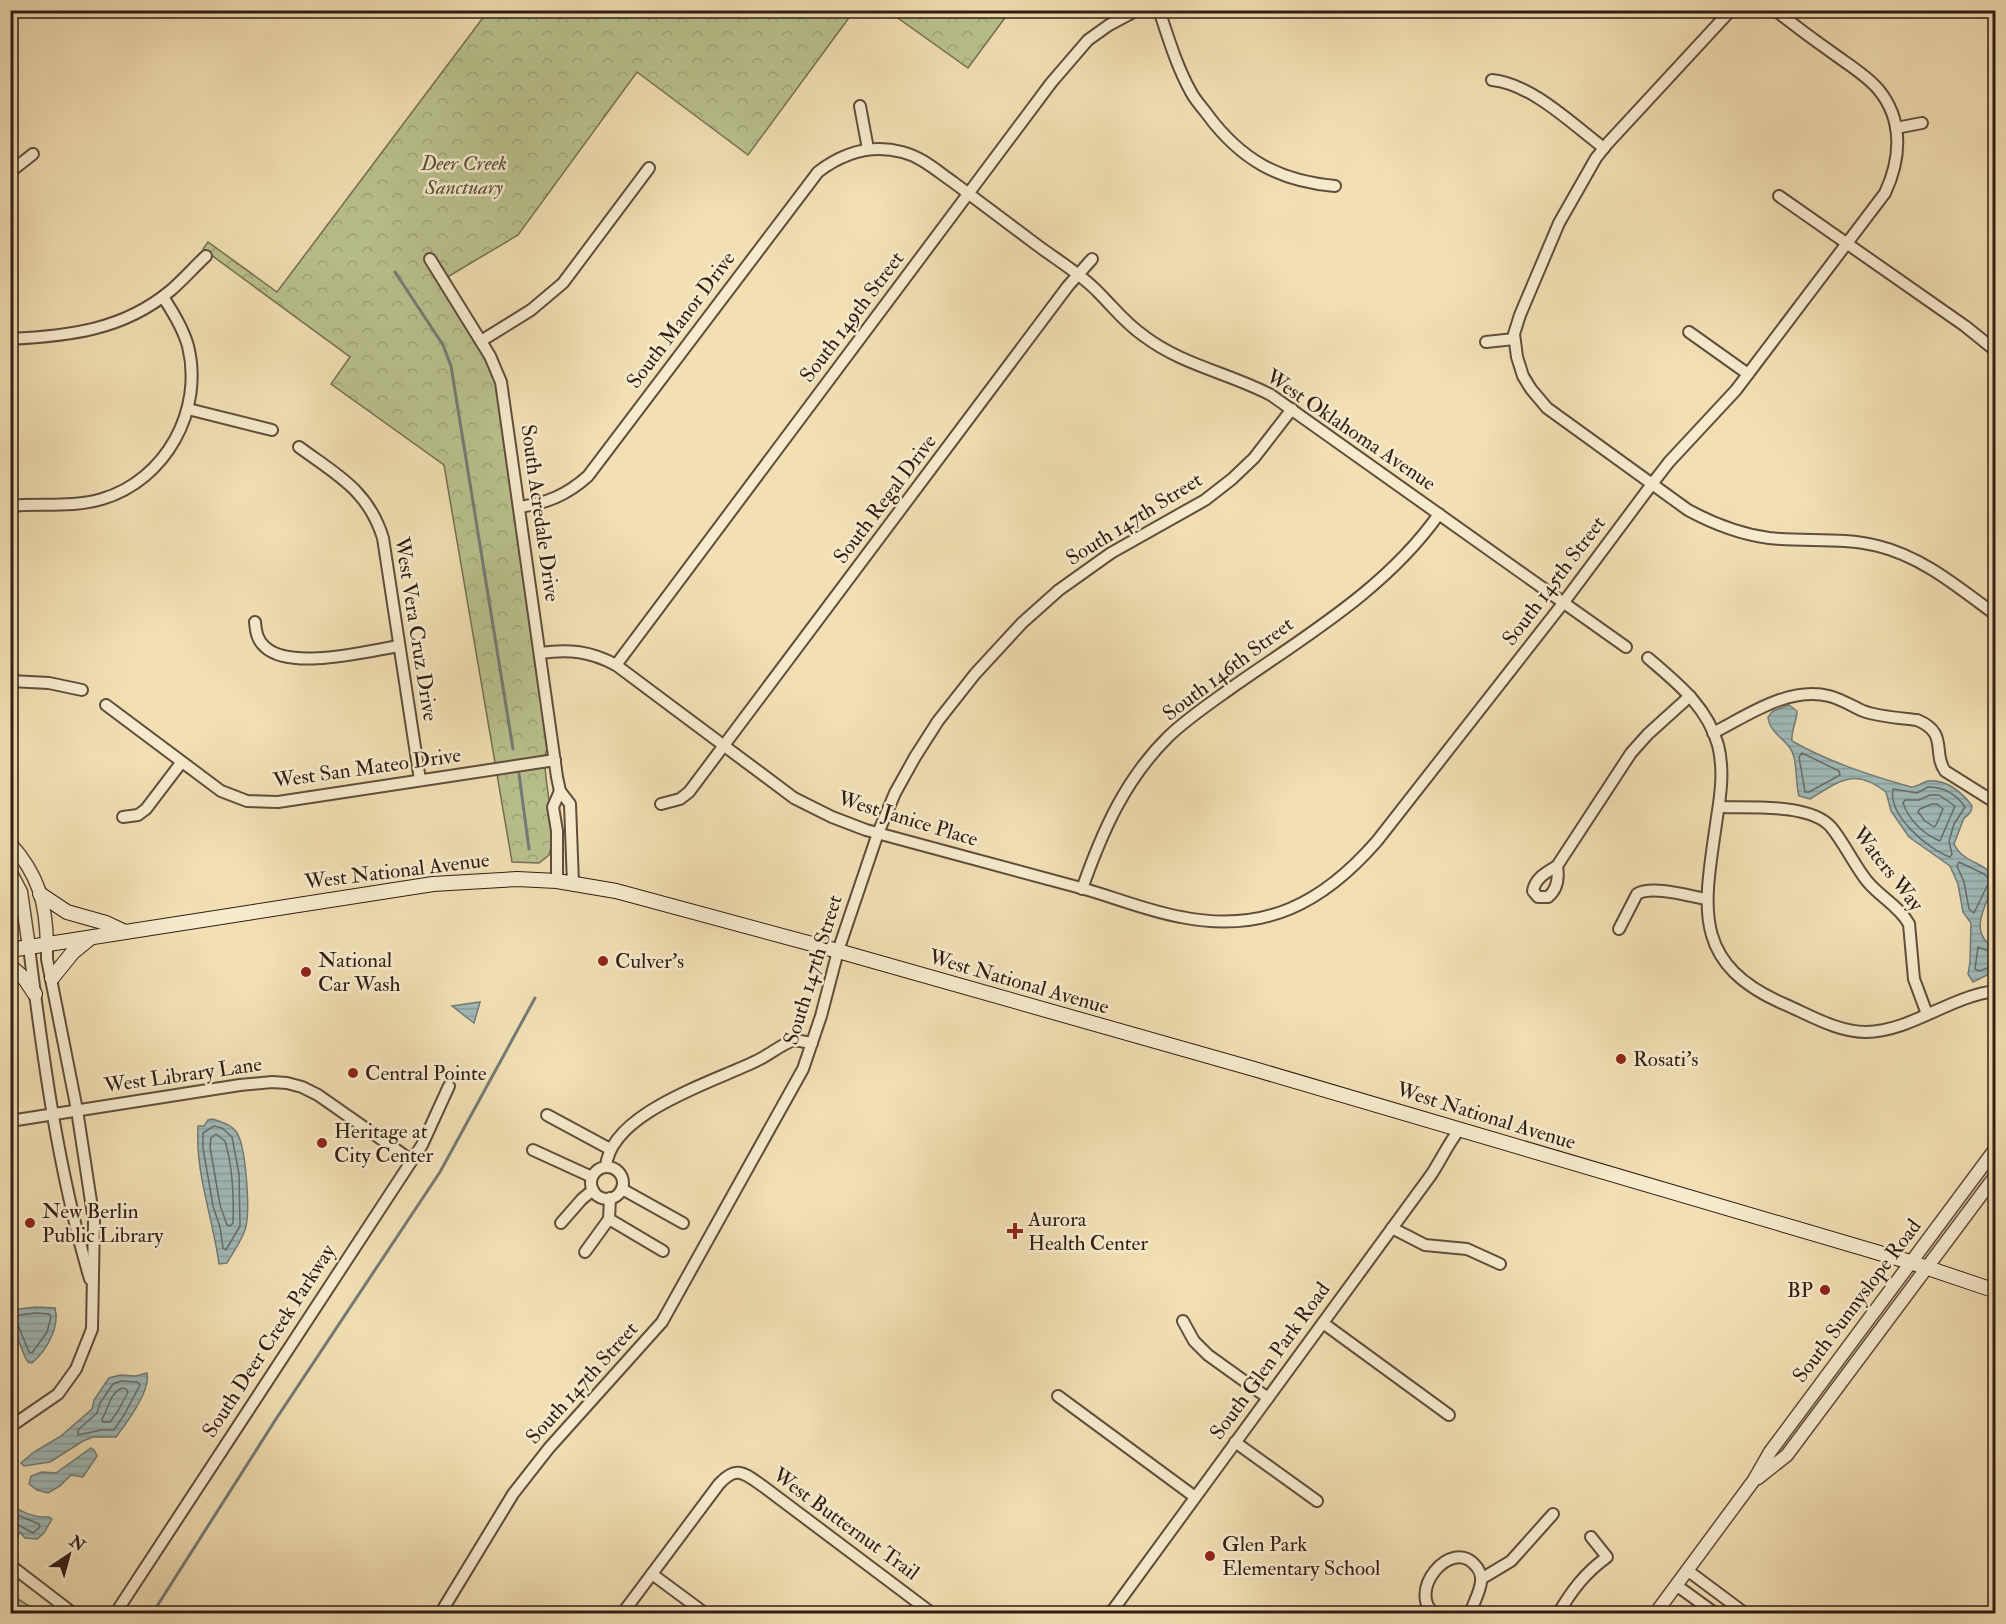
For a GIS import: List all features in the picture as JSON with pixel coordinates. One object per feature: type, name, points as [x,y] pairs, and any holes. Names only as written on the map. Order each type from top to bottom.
[{"type":"main road","name":"West National Avenue","points":[[10,950],[433,884],[473,880],[557,881],[626,894],[838,951],[1254,1069],[1910,1263],[1995,1291]]},
{"type":"main road","points":[[40,894],[67,912],[106,923],[123,931]]},
{"type":"main road","points":[[52,978],[73,952],[92,937]]},
{"type":"main road","points":[[10,966],[25,979],[35,994]]},
{"type":"street","name":"South 149th Street","points":[[616,665],[1079,48],[1109,25],[1137,10]]},
{"type":"street","points":[[1159,10],[1191,93],[1223,136],[1242,153],[1270,170],[1310,184],[1335,186]]},
{"type":"street","points":[[1731,10],[1604,148],[1559,223],[1520,315],[1514,339],[1517,357],[1524,376],[1539,400],[1580,433],[1702,518],[1741,533],[1771,538],[1844,540],[1891,549],[1917,560],[1995,615]]},
{"type":"street","name":"South 145th Street","points":[[1271,916],[1311,899],[1331,886],[1363,856],[1564,602],[1652,483],[1748,375],[1885,193],[1892,178],[1898,150],[1892,112],[1885,98],[1867,78],[1774,10]]},
{"type":"street","points":[[1492,80],[1506,82],[1529,93],[1604,148]]},
{"type":"street","points":[[860,106],[868,150]]},
{"type":"street","points":[[1896,128],[1922,123]]},
{"type":"street","name":"West Oklahoma Avenue","points":[[868,150],[889,150],[912,155],[969,194],[1098,291],[1122,319],[1164,350],[1192,364],[1252,385],[1292,409],[1626,647]]},
{"type":"street","name":"South Manor Drive","points":[[520,507],[550,501],[564,495],[588,476],[809,182],[826,166],[843,156],[855,151],[868,150]]},
{"type":"street","points":[[10,172],[33,154]]},
{"type":"street","points":[[481,341],[531,310],[563,282],[649,168]]},
{"type":"street","points":[[1779,196],[1848,243],[1995,351]]},
{"type":"street","points":[[10,339],[58,337],[96,329],[129,316],[163,297],[206,256]]},
{"type":"street","name":"South Acredale Drive","points":[[430,259],[490,356],[501,382],[560,791],[570,804],[573,884]]},
{"type":"street","name":"South Regal Drive","points":[[661,804],[684,797],[1092,259]]},
{"type":"street","points":[[10,506],[91,502],[120,492],[135,484],[159,462],[177,438],[188,409],[191,384],[188,346],[175,316],[163,297]]},
{"type":"street","points":[[1689,332],[1748,375]]},
{"type":"street","points":[[1486,342],[1514,339]]},
{"type":"street","points":[[188,409],[272,430]]},
{"type":"street","name":"South 147th Street","points":[[440,1614],[513,1494],[549,1448],[662,1322],[803,1069],[838,951],[878,833],[895,793],[915,757],[955,699],[993,652],[1022,623],[1074,579],[1111,553],[1205,500],[1233,479],[1254,458],[1292,409]]},
{"type":"street","name":"West Vera Cruz Drive","points":[[299,447],[352,486],[376,518],[383,538],[420,780]]},
{"type":"street","name":"South 146th Street","points":[[1082,889],[1095,850],[1113,811],[1139,771],[1169,736],[1201,710],[1377,583],[1405,555],[1439,514]]},
{"type":"street","points":[[255,622],[259,641],[266,648],[284,656],[319,658],[399,646]]},
{"type":"street","name":"West Janice Place","points":[[540,653],[575,650],[601,657],[616,665],[810,807],[832,817],[878,833],[1197,920],[1234,922],[1271,916]]},
{"type":"street","points":[[1648,658],[1701,708],[1713,733],[1722,767],[1719,807],[1706,899],[1709,930],[1726,964],[1746,984],[1768,997],[1836,1027],[1858,1031],[1877,1031],[1897,1027],[1978,994],[1995,992]]},
{"type":"street","points":[[10,681],[49,682],[82,690]]},
{"type":"street","points":[[1713,733],[1780,700],[1796,695],[1830,696],[1864,711],[1917,720],[1926,724],[1935,733],[1940,746],[1942,767],[1945,771],[1995,803]]},
{"type":"street","points":[[1557,866],[1631,753],[1648,734],[1690,696]]},
{"type":"street","name":"West San Mateo Drive","points":[[105,705],[221,791],[247,801],[261,803],[555,760]]},
{"type":"street","points":[[123,817],[138,814],[146,809],[182,763]]},
{"type":"street","name":"South Acredale Drive","points":[[557,881],[557,831],[554,807],[560,791]]},
{"type":"street","name":"Waters Way","points":[[1719,807],[1802,812],[1816,817],[1830,827],[1871,886],[1906,918],[1909,924],[1914,979],[1927,1014]]},
{"type":"street","points":[[10,843],[24,859],[40,894],[46,917],[52,978],[77,1110],[94,1221],[92,1329],[76,1369],[58,1394],[10,1427]]},
{"type":"street","points":[[10,871],[21,892],[51,1115],[73,1221],[93,1291]]},
{"type":"street","points":[[1619,929],[1637,894],[1641,891],[1658,891],[1706,899]]},
{"type":"street","points":[[606,1167],[610,1149],[640,1119],[673,1097],[754,1062],[794,1040],[812,1043]]},
{"type":"street","name":"West Library Lane","points":[[10,1121],[240,1085],[287,1083],[318,1095],[411,1160]]},
{"type":"street","name":"South Deer Creek Parkway","points":[[115,1614],[422,1145],[449,1086]]},
{"type":"street","points":[[548,1115],[610,1149]]},
{"type":"street","name":"South Glen Park Road","points":[[1110,1614],[1443,1158],[1449,1143],[1459,1130]]},
{"type":"street","name":"South Sunnyslope Road","points":[[1655,1614],[1754,1480],[1770,1452],[1995,1148]]},
{"type":"street","points":[[533,1150],[592,1178]]},
{"type":"street","points":[[606,1167],[616,1170],[622,1179],[622,1189],[610,1198],[600,1197],[593,1190],[592,1178],[597,1171],[606,1167]]},
{"type":"street","name":"South Sunnyslope Road","points":[[1754,1480],[1787,1455],[1995,1175]]},
{"type":"street","points":[[622,1189],[683,1223]]},
{"type":"street","points":[[561,1223],[593,1190]]},
{"type":"street","points":[[585,1252],[609,1219],[610,1198]]},
{"type":"street","points":[[609,1219],[663,1251]]},
{"type":"street","points":[[1392,1228],[1425,1245],[1467,1250],[1500,1264]]},
{"type":"street","points":[[1183,1321],[1194,1341],[1208,1355],[1268,1398]]},
{"type":"street","points":[[1323,1323],[1449,1415]]},
{"type":"street","points":[[1058,1396],[1195,1497]]},
{"type":"street","points":[[1235,1442],[1317,1501]]},
{"type":"street","name":"West Butternut Trail","points":[[652,1574],[719,1484],[732,1473],[741,1472],[933,1614]]},
{"type":"street","points":[[1481,1578],[1511,1561],[1553,1514]]},
{"type":"street","points":[[1558,1614],[1576,1584],[1589,1570],[1607,1557],[1591,1537]]},
{"type":"street","points":[[1435,1614],[1428,1606],[1424,1596],[1428,1582],[1444,1561],[1456,1557],[1470,1560],[1480,1572],[1481,1578],[1470,1614]]},
{"type":"street","points":[[10,1565],[74,1614]]},
{"type":"street","points":[[1687,1570],[1746,1614]]},
{"type":"street","points":[[622,1614],[652,1574],[706,1614]]},
{"type":"street","points":[[1676,1585],[1716,1614]]},
{"type":"green space","points":[[1010,10],[968,68],[888,11]]},
{"type":"green space","name":"Deer Creek Sanctuary","points":[[488,11],[854,11],[748,155],[637,72],[518,235],[439,282],[487,357],[497,386],[548,747],[545,767],[552,843],[549,855],[539,863],[512,862],[444,465],[331,384],[350,357],[203,249],[208,242],[277,292]]},
{"type":"green space","points":[[10,1594],[34,1609],[36,1613],[11,1613]]},
{"type":"water","points":[[1789,705],[1797,711],[1792,741],[1850,767],[1911,787],[1928,781],[1947,784],[1958,791],[1972,806],[1970,813],[1964,818],[1954,844],[1964,856],[1987,870],[1995,881],[1981,917],[1980,926],[1986,942],[1995,949],[1995,971],[1973,982],[1968,974],[1971,923],[1963,912],[1958,884],[1950,866],[1909,837],[1891,811],[1886,792],[1875,784],[1856,778],[1839,782],[1810,799],[1799,796],[1793,753],[1774,730],[1768,717],[1773,711]]},
{"type":"water","points":[[480,1002],[474,1023],[452,1006]]},
{"type":"water","points":[[213,1119],[230,1126],[237,1133],[243,1151],[247,1193],[247,1217],[243,1235],[227,1263],[219,1264],[199,1161],[198,1144],[198,1126],[204,1126],[208,1120]]},
{"type":"water","points":[[36,1307],[55,1308],[56,1323],[43,1352],[32,1363],[28,1362],[25,1357],[11,1322],[11,1310]]},
{"type":"water","points":[[147,1373],[142,1397],[116,1437],[93,1437],[50,1462],[24,1466],[21,1463],[34,1452],[61,1436],[92,1409],[94,1400],[109,1378]]},
{"type":"water","points":[[91,1448],[97,1456],[83,1477],[71,1475],[60,1486],[48,1493],[37,1490],[29,1484],[31,1476],[42,1472],[56,1473]]},
{"type":"water","points":[[11,1504],[28,1514],[52,1519],[44,1533],[37,1539],[25,1538],[20,1532],[17,1538],[11,1522]]},
{"type":"waterway","points":[[395,272],[443,345],[451,366],[513,749]]},
{"type":"waterway","points":[[519,774],[529,849]]},
{"type":"waterway","points":[[152,1614],[276,1419],[440,1172],[535,998]]},
{"type":"place","name":"Culver's","points":[[603,961]]},
{"type":"place","name":"National Car Wash","points":[[306,972]]},
{"type":"place","name":"Rosati's","points":[[1621,1059]]},
{"type":"place","name":"Central Pointe","points":[[353,1073]]},
{"type":"place","name":"Heritage at City Center","points":[[322,1143]]},
{"type":"place","name":"New Berlin Public Library","points":[[30,1223]]},
{"type":"place","name":"Aurora Health Center","points":[[1015,1231]]},
{"type":"place","name":"BP","points":[[1825,1290]]},
{"type":"place","name":"Glen Park Elementary School","points":[[1210,1556]]}]
